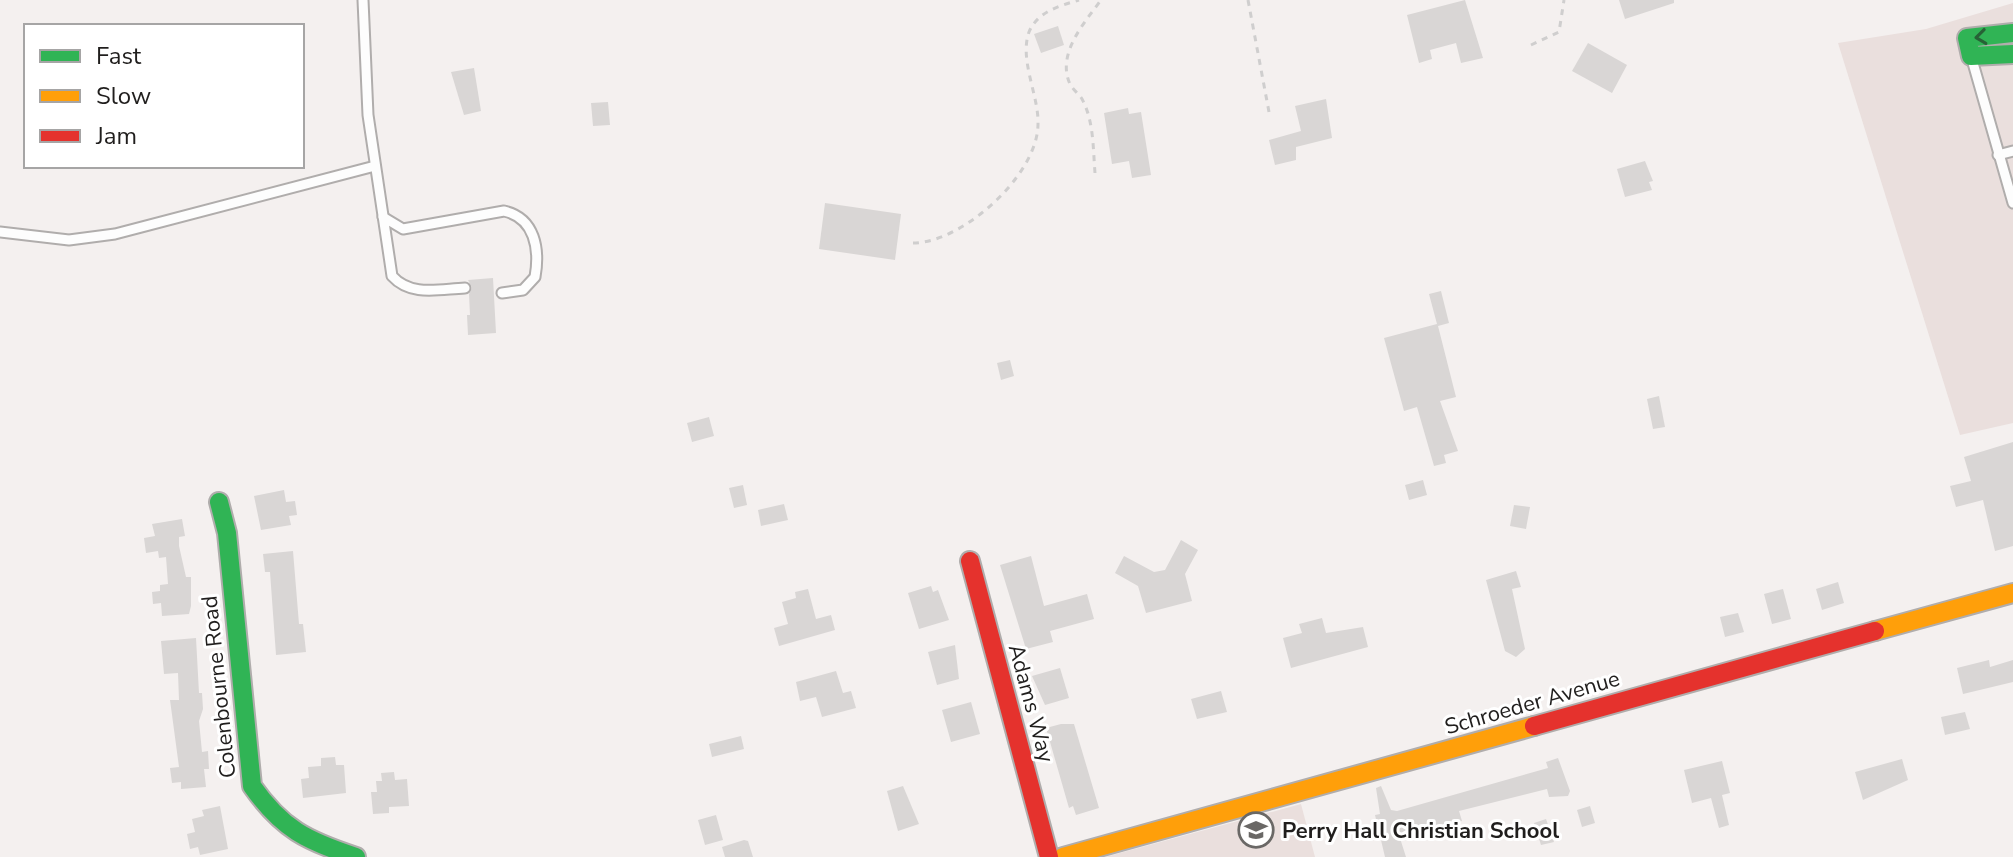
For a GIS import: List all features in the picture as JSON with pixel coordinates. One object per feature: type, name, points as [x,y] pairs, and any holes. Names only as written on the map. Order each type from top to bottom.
[{"type":"street","points":[[2013,33],[1967,38],[1971,56],[2013,54]]},
{"type":"street","name":"Colenbourne Road","points":[[219,502],[227,533],[252,786],[272,817],[297,837],[356,857]]},
{"type":"street","name":"Adams Way","points":[[970,561],[1049,857]]},
{"type":"street","name":"Schroeder Avenue","points":[[1063,857],[2013,593]]},
{"type":"lane","points":[[363,0],[368,115],[389,267],[403,288],[465,288]]},
{"type":"lane","points":[[1971,56],[2013,203]]},
{"type":"lane","points":[[1998,155],[2013,151]]},
{"type":"lane","points":[[0,232],[69,240],[115,234],[375,166]]},
{"type":"lane","points":[[383,217],[403,229],[504,211],[519,217],[532,231],[535,277],[523,290],[502,293]]},
{"type":"path","points":[[913,243],[941,238],[986,208],[1021,175],[1033,152],[1039,122],[1027,54],[1029,34],[1043,13],[1079,0]]},
{"type":"path","points":[[1095,173],[1091,127],[1082,98],[1070,84],[1067,61],[1074,36],[1101,0]]},
{"type":"path","points":[[1248,0],[1269,112]]},
{"type":"path","points":[[1531,45],[1559,32],[1564,0]]},
{"type":"shaded area","points":[[2013,3],[2013,423],[1960,435],[1838,43],[1926,29]]},
{"type":"shaded area","name":"Perry Hall Christian School","points":[[1301,804],[1315,857],[1105,857]]},
{"type":"building","points":[[1465,0],[1483,58],[1461,63],[1456,43],[1430,50],[1432,59],[1419,63],[1407,15]]},
{"type":"building","points":[[1619,0],[1674,0],[1674,3],[1625,19]]},
{"type":"building","points":[[1058,26],[1064,45],[1041,53],[1034,34]]},
{"type":"building","points":[[1588,43],[1627,65],[1612,93],[1572,71]]},
{"type":"building","points":[[474,68],[481,111],[464,115],[451,72]]},
{"type":"building","points":[[1326,99],[1332,138],[1296,147],[1296,160],[1275,165],[1269,140],[1301,131],[1295,106]]},
{"type":"building","points":[[608,102],[610,125],[593,126],[591,103]]},
{"type":"building","points":[[1128,108],[1129,114],[1141,112],[1151,175],[1132,178],[1129,161],[1112,164],[1104,113]]},
{"type":"building","points":[[1645,161],[1653,181],[1649,182],[1652,190],[1625,197],[1617,169]]},
{"type":"building","points":[[825,203],[901,214],[895,260],[819,249]]},
{"type":"building","points":[[493,278],[496,333],[468,335],[467,315],[470,315],[469,294],[472,288],[468,280]]},
{"type":"building","points":[[1441,291],[1449,323],[1438,326],[1456,397],[1440,401],[1458,451],[1444,455],[1446,463],[1434,466],[1417,407],[1404,411],[1384,338],[1437,324],[1429,294]]},
{"type":"building","points":[[1010,360],[1014,376],[1001,380],[997,363]]},
{"type":"building","points":[[1659,396],[1665,427],[1653,429],[1647,399]]},
{"type":"building","points":[[709,417],[714,436],[692,442],[687,423]]},
{"type":"building","points":[[2013,442],[2013,546],[1995,551],[1983,500],[1956,507],[1950,486],[1971,481],[1964,457]]},
{"type":"building","points":[[1423,480],[1427,495],[1409,500],[1405,485]]},
{"type":"building","points":[[743,485],[747,505],[734,508],[729,488]]},
{"type":"building","points":[[284,490],[286,502],[295,501],[297,515],[289,516],[291,525],[261,530],[254,496]]},
{"type":"building","points":[[784,504],[788,520],[761,526],[758,510]]},
{"type":"building","points":[[1514,505],[1530,507],[1526,529],[1510,526]]},
{"type":"building","points":[[182,519],[185,536],[179,537],[179,546],[186,577],[191,577],[191,606],[189,614],[162,616],[161,603],[153,604],[152,592],[160,591],[160,585],[168,584],[166,557],[159,558],[158,551],[146,553],[144,538],[155,536],[152,524]]},
{"type":"building","points":[[1181,540],[1198,550],[1185,574],[1192,601],[1146,613],[1138,586],[1115,573],[1124,556],[1154,572],[1165,570]]},
{"type":"building","points":[[293,551],[299,624],[303,624],[306,652],[276,655],[270,572],[265,572],[263,554]]},
{"type":"building","points":[[1031,556],[1044,606],[1087,594],[1094,619],[1050,631],[1053,642],[1026,649],[1000,565]]},
{"type":"building","points":[[1516,571],[1521,587],[1512,589],[1525,649],[1516,657],[1505,651],[1486,580]]},
{"type":"building","points":[[1838,582],[1844,603],[1822,610],[1816,589]]},
{"type":"building","points":[[931,586],[933,592],[938,590],[949,620],[919,629],[908,593]]},
{"type":"building","points":[[808,589],[816,619],[831,615],[835,630],[779,646],[774,628],[788,624],[782,602],[796,598],[795,592]]},
{"type":"building","points":[[1783,589],[1791,619],[1772,624],[1764,594]]},
{"type":"building","points":[[1738,613],[1744,632],[1725,637],[1720,617]]},
{"type":"building","points":[[1322,618],[1326,633],[1363,627],[1368,647],[1291,668],[1283,638],[1302,633],[1299,624]]},
{"type":"building","points":[[196,638],[199,693],[202,693],[203,709],[199,721],[202,752],[208,751],[209,769],[204,769],[206,787],[181,789],[181,782],[172,783],[170,768],[179,767],[170,700],[179,700],[178,673],[164,674],[161,641]]},
{"type":"building","points":[[955,645],[959,679],[937,685],[928,652]]},
{"type":"building","points":[[1989,660],[1990,667],[2013,660],[2013,682],[1963,694],[1957,668]]},
{"type":"building","points":[[1060,668],[1069,698],[1045,705],[1032,676]]},
{"type":"building","points":[[836,671],[843,693],[851,691],[856,708],[822,717],[816,697],[800,701],[796,682]]},
{"type":"building","points":[[1221,691],[1227,712],[1197,719],[1191,699]]},
{"type":"building","points":[[971,702],[980,734],[951,742],[942,710]]},
{"type":"building","points":[[1965,712],[1970,729],[1945,735],[1941,717]]},
{"type":"building","points":[[1074,724],[1099,808],[1076,815],[1073,806],[1069,808],[1046,728]]},
{"type":"building","points":[[741,736],[744,749],[712,757],[709,744]]},
{"type":"building","points":[[335,757],[336,765],[344,765],[346,793],[303,798],[301,779],[309,778],[308,767],[321,766],[321,758]]},
{"type":"building","points":[[1558,758],[1570,791],[1568,796],[1549,797],[1547,789],[1459,811],[1462,821],[1402,833],[1399,835],[1406,857],[1385,857],[1375,815],[1380,814],[1376,788],[1381,786],[1391,810],[1397,811],[1548,768],[1546,762]]},
{"type":"building","points":[[1902,759],[1908,780],[1863,800],[1855,772]]},
{"type":"building","points":[[1722,761],[1730,793],[1722,795],[1729,825],[1719,828],[1711,798],[1692,803],[1684,770]]},
{"type":"building","points":[[394,772],[395,780],[407,779],[409,806],[389,807],[389,813],[373,814],[371,792],[377,792],[376,781],[382,781],[381,773]]},
{"type":"building","points":[[903,786],[919,824],[898,831],[887,791]]},
{"type":"building","points":[[220,806],[228,849],[200,855],[198,847],[190,849],[187,834],[195,832],[192,819],[204,816],[202,810]]},
{"type":"building","points":[[1590,806],[1595,823],[1582,827],[1577,810]]},
{"type":"building","points":[[716,815],[723,840],[705,845],[698,820]]},
{"type":"building","points":[[1546,819],[1554,842],[1541,845],[1534,823]]},
{"type":"building","points":[[748,841],[753,857],[725,857],[722,847]]},
{"type":"traffic: fast","points":[[2013,33],[1967,38],[1971,56],[2013,54]]},
{"type":"traffic: fast","points":[[219,502],[227,533],[252,786],[274,813],[297,832],[356,857]]},
{"type":"traffic: slow","points":[[1875,631],[2013,593]]},
{"type":"traffic: slow","points":[[1063,857],[1534,726]]},
{"type":"traffic: jam","points":[[970,561],[1049,857]]},
{"type":"traffic: jam","points":[[1534,726],[1875,631]]},
{"type":"place","name":"Perry Hall Christian School","points":[[1256,830]]}]
